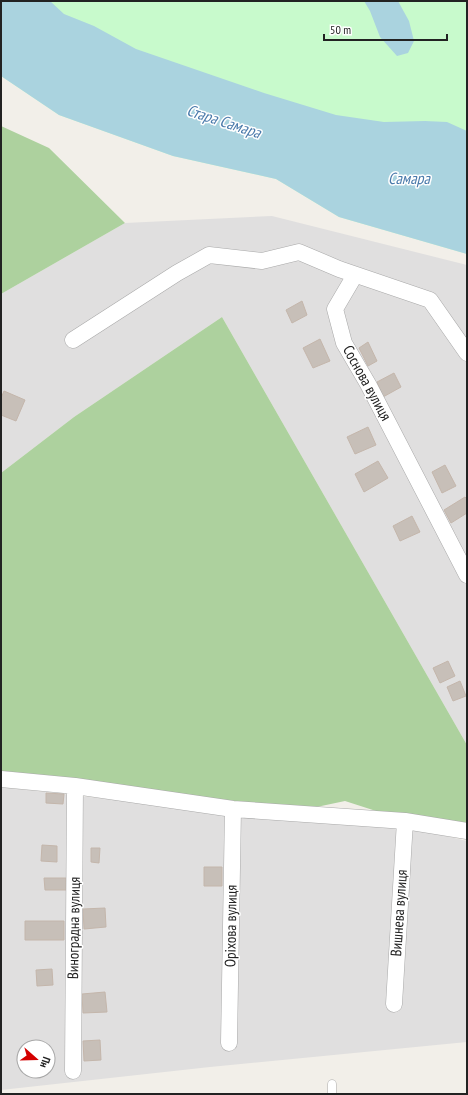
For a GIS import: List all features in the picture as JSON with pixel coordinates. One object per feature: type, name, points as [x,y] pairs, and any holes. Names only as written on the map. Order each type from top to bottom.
[{"type":"street","points":[[73,340],[177,273],[209,255],[262,260],[299,252],[355,275],[430,300],[467,353]]},
{"type":"street","name":"Соснова вулиця","points":[[355,275],[335,309],[344,343],[368,384],[467,575]]},
{"type":"street","points":[[1,779],[75,786],[233,809],[405,821],[467,831]]},
{"type":"street","name":"Виноградна вулиця","points":[[73,1071],[75,786]]},
{"type":"street","name":"Оріхова вулиця","points":[[229,1043],[233,809]]},
{"type":"street","name":"Вишнева вулиця","points":[[394,1004],[405,821]]},
{"type":"lane","points":[[332,1084],[332,1094]]},
{"type":"shaded area","points":[[272,216],[467,265],[467,745],[222,317],[74,417],[1,473],[1,294],[125,223]]},
{"type":"shaded area","points":[[1,787],[248,815],[421,830],[467,841],[467,1042],[210,1067],[1,1090]]},
{"type":"green space","points":[[1,1],[467,1],[467,254],[339,217],[276,179],[173,156],[59,115],[1,76]]},
{"type":"green space","points":[[1,126],[49,148],[125,223],[1,294]]},
{"type":"green space","points":[[222,317],[467,745],[467,827],[376,811],[345,801],[307,809],[187,799],[1,772],[1,473],[74,417]]},
{"type":"water","name":"Самара","points":[[1,1],[50,1],[64,14],[94,26],[136,49],[264,93],[336,115],[384,122],[447,122],[467,131],[467,254],[339,217],[276,179],[173,156],[59,115],[1,76]]},
{"type":"water","points":[[364,1],[398,1],[409,21],[414,41],[408,53],[397,56],[380,37],[370,11]]},
{"type":"building","points":[[302,301],[307,315],[292,323],[286,310]]},
{"type":"building","points":[[320,339],[330,361],[313,368],[303,348]]},
{"type":"building","points":[[368,342],[377,361],[368,366],[359,348]]},
{"type":"building","points":[[394,373],[401,387],[383,397],[377,382]]},
{"type":"building","points":[[4,391],[25,400],[16,421],[1,415],[1,398]]},
{"type":"building","points":[[368,427],[376,445],[355,454],[347,437]]},
{"type":"building","points":[[378,461],[388,478],[364,492],[355,474]]},
{"type":"building","points":[[445,465],[456,486],[442,493],[432,472]]},
{"type":"building","points":[[465,497],[467,499],[467,513],[451,523],[444,510]]},
{"type":"building","points":[[412,516],[420,532],[400,541],[393,526]]},
{"type":"building","points":[[448,661],[455,676],[440,683],[433,668]]},
{"type":"building","points":[[460,681],[466,696],[453,701],[447,687]]},
{"type":"building","points":[[46,793],[64,794],[63,804],[46,803]]},
{"type":"building","points":[[42,845],[57,846],[57,862],[41,861]]},
{"type":"building","points":[[91,848],[100,848],[99,863],[91,862]]},
{"type":"building","points":[[204,867],[222,867],[222,886],[204,886]]},
{"type":"building","points":[[44,878],[66,878],[66,890],[45,890]]},
{"type":"building","points":[[105,908],[106,927],[84,929],[83,909]]},
{"type":"building","points":[[25,921],[64,921],[64,940],[25,940]]},
{"type":"building","points":[[52,969],[53,985],[37,986],[36,970]]},
{"type":"building","points":[[105,992],[107,1012],[83,1013],[82,994]]},
{"type":"building","points":[[100,1040],[101,1060],[84,1061],[83,1041]]},
{"type":"water label","name":"Стара Самара","points":[[224,121]]}]
